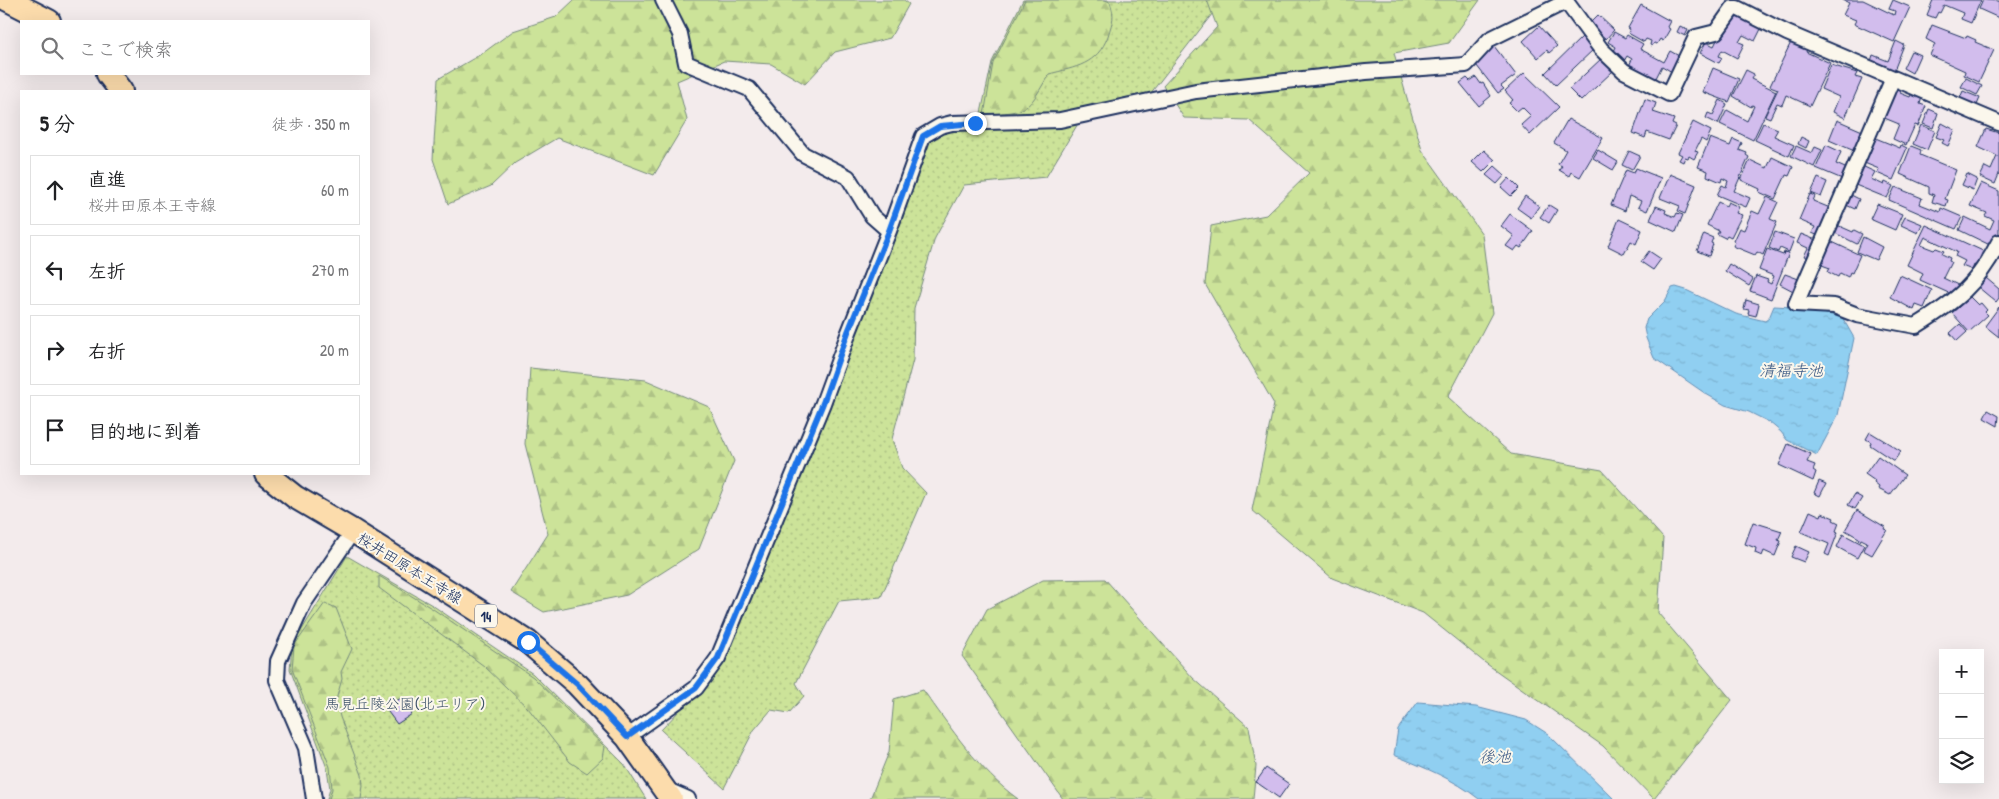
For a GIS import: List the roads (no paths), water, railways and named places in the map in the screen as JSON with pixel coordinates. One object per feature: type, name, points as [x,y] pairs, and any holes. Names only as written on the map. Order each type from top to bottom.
[{"type":"main road","points":[[8,0],[47,20]]},
{"type":"main road","points":[[109,75],[121,90]]},
{"type":"main road","name":"桜井田原本王寺線","points":[[267,475],[295,497],[353,531],[528,642],[577,684],[627,737],[668,794]]},
{"type":"street","points":[[663,0],[680,34],[686,63],[749,89],[803,154],[848,177],[872,216],[889,231]]},
{"type":"street","points":[[627,737],[696,688],[718,658],[819,412],[889,231],[923,136],[940,126],[1060,120],[1196,91],[1366,72],[1466,65],[1490,39],[1565,1],[1601,48],[1624,71],[1669,94],[1696,37],[1716,32],[1733,8],[1737,8],[1787,32],[1999,123]]},
{"type":"street","points":[[1893,78],[1796,304],[1834,306],[1856,315],[1916,326],[1945,308],[1973,283],[1988,263],[1999,242]]},
{"type":"street","points":[[314,799],[306,748],[277,680],[278,661],[304,603],[353,531]]},
{"type":"street","points":[[668,794],[688,799]]},
{"type":"water","name":"清福寺池","points":[[1676,287],[1736,314],[1765,321],[1769,318],[1774,306],[1792,307],[1842,317],[1854,338],[1838,415],[1817,455],[1787,440],[1769,422],[1749,412],[1725,405],[1706,394],[1654,358],[1644,328],[1647,319],[1665,301],[1672,288]]},
{"type":"water","name":"後池","points":[[1418,702],[1476,707],[1526,720],[1548,734],[1614,799],[1479,799],[1449,779],[1394,755],[1398,729]]},
{"type":"park label","name":"馬見丘陵公園(北エリア)","points":[[405,703]]}]
